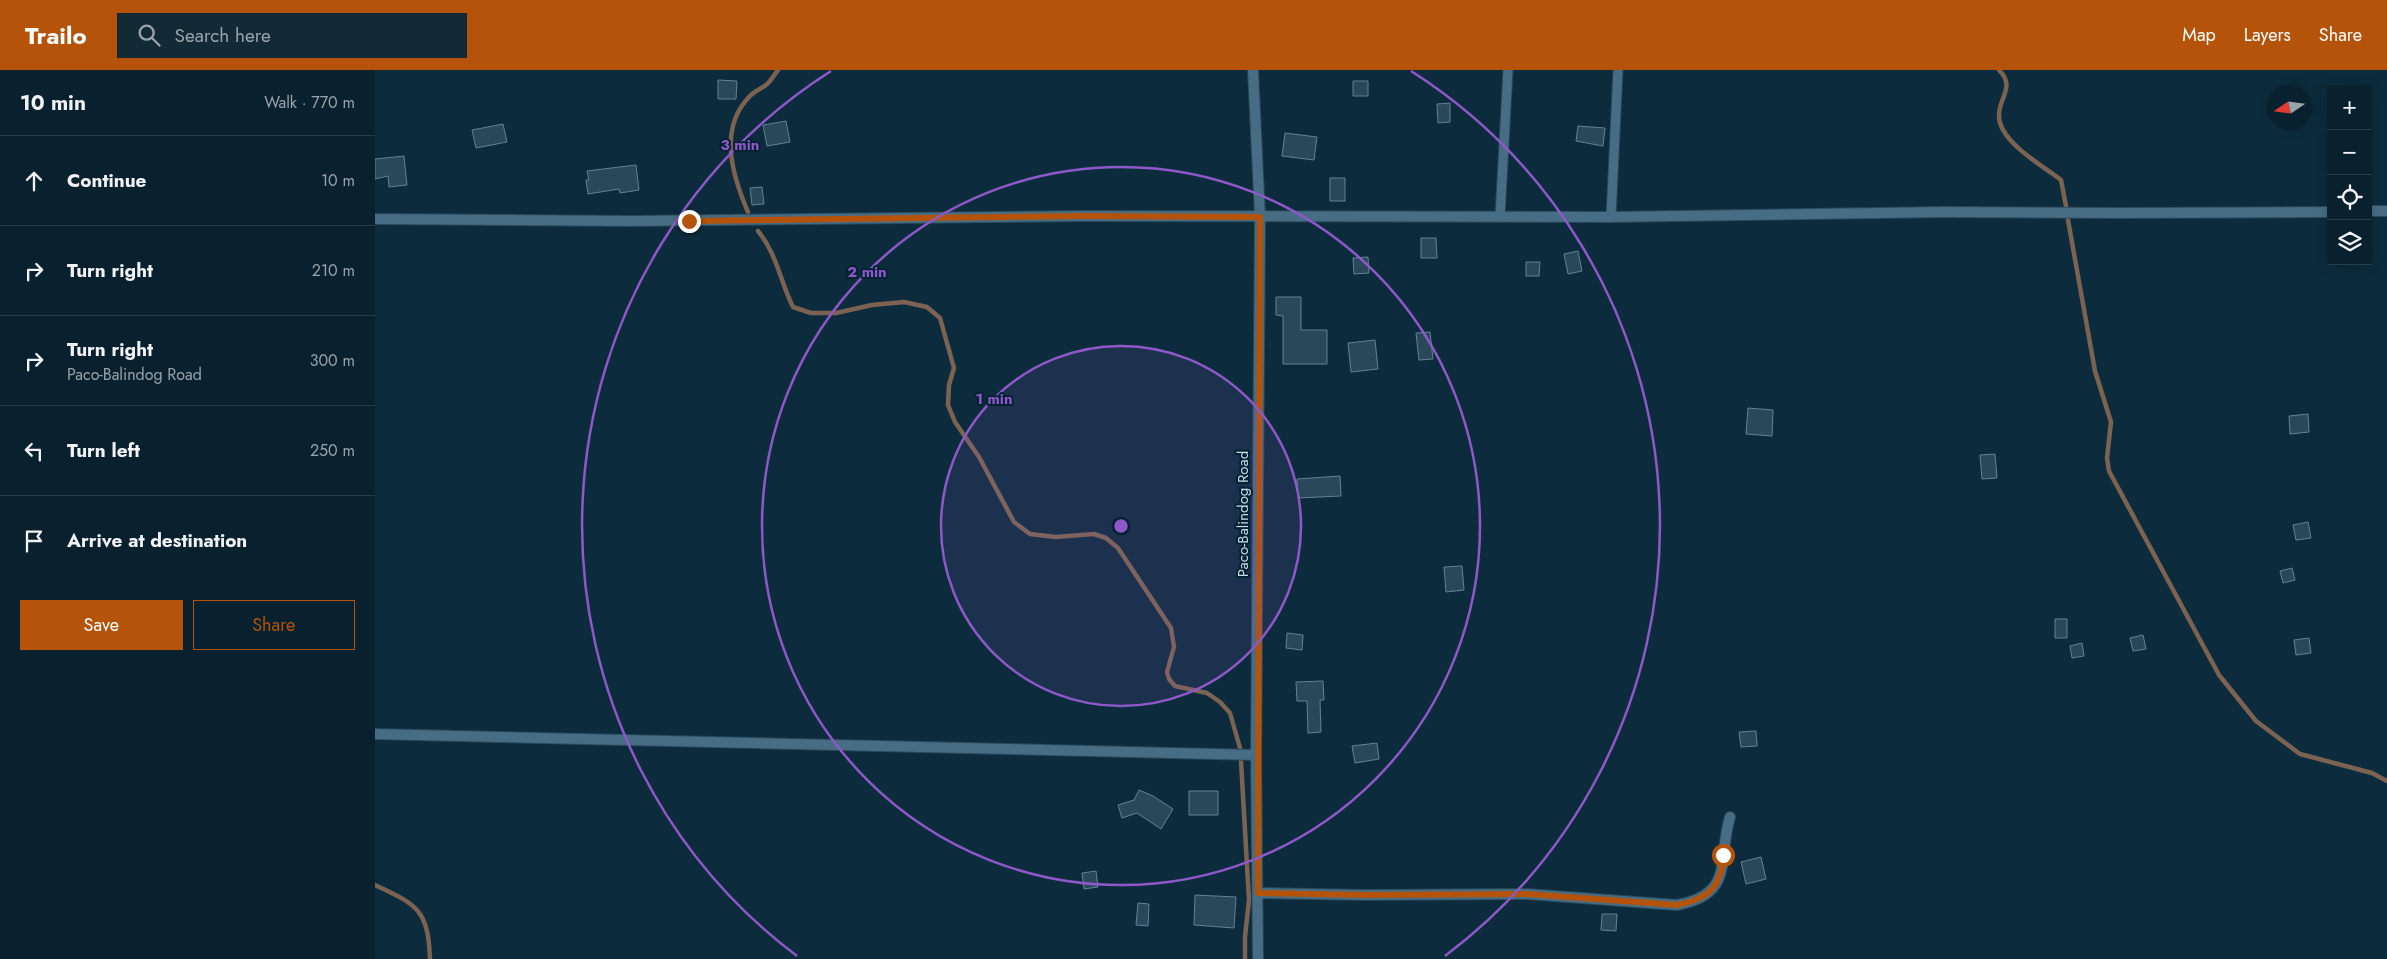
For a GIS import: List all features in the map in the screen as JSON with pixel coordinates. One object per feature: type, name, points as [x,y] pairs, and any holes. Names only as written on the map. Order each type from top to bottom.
[{"type":"street","name":"Paco-Balindog Road","points":[[1253,70],[1260,217],[1257,755],[1258,959]]},
{"type":"street","points":[[2372,211],[2387,211]]},
{"type":"street","points":[[375,219],[632,221],[1081,216],[1611,217],[1944,212],[2120,214],[2327,212]]},
{"type":"street","points":[[375,734],[1257,755]]},
{"type":"street","points":[[1258,893],[1367,895],[1527,894],[1677,905],[1692,902],[1707,894],[1719,881],[1723,872],[1725,834],[1730,817]]},
{"type":"lane","points":[[1500,217],[1508,70]]},
{"type":"lane","points":[[1611,217],[1618,70]]},
{"type":"building","points":[[718,80],[737,81],[736,99],[718,99]]},
{"type":"building","points":[[1353,81],[1368,81],[1368,96],[1353,96]]},
{"type":"building","points":[[1450,103],[1450,122],[1438,123],[1437,104]]},
{"type":"building","points":[[786,121],[790,142],[767,146],[763,125]]},
{"type":"building","points":[[503,124],[507,142],[476,148],[472,130]]},
{"type":"building","points":[[1578,126],[1605,128],[1603,146],[1576,141]]},
{"type":"building","points":[[1285,133],[1317,137],[1314,160],[1282,156]]},
{"type":"building","points":[[404,156],[407,185],[389,187],[388,176],[375,179],[375,159]]},
{"type":"building","points":[[636,165],[639,190],[620,193],[619,189],[588,194],[586,180],[589,180],[587,171]]},
{"type":"building","points":[[1330,178],[1345,178],[1345,201],[1330,201]]},
{"type":"building","points":[[762,187],[764,204],[752,205],[750,188]]},
{"type":"building","points":[[1421,238],[1436,238],[1437,258],[1421,258]]},
{"type":"building","points":[[1578,251],[1582,271],[1568,274],[1564,254]]},
{"type":"building","points":[[1368,257],[1369,273],[1354,274],[1353,258]]},
{"type":"building","points":[[1526,262],[1540,262],[1539,276],[1526,276]]},
{"type":"building","points":[[1276,297],[1301,297],[1301,330],[1327,330],[1327,364],[1283,364],[1283,316],[1276,315]]},
{"type":"building","points":[[1430,332],[1433,359],[1419,360],[1416,333]]},
{"type":"building","points":[[1375,340],[1378,369],[1351,372],[1348,343]]},
{"type":"building","points":[[1748,408],[1773,410],[1772,436],[1746,434]]},
{"type":"building","points":[[2308,414],[2309,432],[2290,434],[2289,416]]},
{"type":"building","points":[[1995,454],[1997,478],[1982,479],[1980,455]]},
{"type":"building","points":[[1340,476],[1341,496],[1298,498],[1297,479]]},
{"type":"building","points":[[2308,522],[2311,538],[2296,540],[2293,525]]},
{"type":"building","points":[[1462,566],[1464,590],[1446,592],[1444,567]]},
{"type":"building","points":[[2292,568],[2295,580],[2283,583],[2280,571]]},
{"type":"building","points":[[2055,619],[2067,619],[2067,638],[2055,638]]},
{"type":"building","points":[[1287,633],[1303,635],[1302,650],[1286,648]]},
{"type":"building","points":[[2143,635],[2146,649],[2133,651],[2130,638]]},
{"type":"building","points":[[2309,638],[2311,653],[2296,655],[2294,640]]},
{"type":"building","points":[[2082,643],[2084,656],[2072,658],[2070,646]]},
{"type":"building","points":[[1323,681],[1324,700],[1320,700],[1321,732],[1308,733],[1307,701],[1297,701],[1296,682]]},
{"type":"building","points":[[1756,731],[1757,746],[1741,747],[1739,732]]},
{"type":"building","points":[[1377,743],[1379,759],[1355,763],[1352,746]]},
{"type":"building","points":[[1139,790],[1153,796],[1173,809],[1161,829],[1137,813],[1122,818],[1118,805],[1134,800]]},
{"type":"building","points":[[1189,791],[1218,791],[1218,815],[1189,815]]},
{"type":"building","points":[[1761,857],[1766,879],[1746,884],[1741,862]]},
{"type":"building","points":[[1096,871],[1098,887],[1084,889],[1082,873]]},
{"type":"building","points":[[1195,895],[1236,897],[1234,928],[1194,925]]},
{"type":"building","points":[[1138,903],[1149,904],[1148,926],[1136,925]]},
{"type":"building","points":[[1602,914],[1617,914],[1616,931],[1601,930]]},
{"type":"waterway","points":[[748,212],[733,167],[731,137],[734,122],[740,109],[750,96],[768,83],[778,70]]},
{"type":"waterway","points":[[1999,70],[2006,83],[2000,108],[2000,123],[2010,140],[2061,180],[2066,206]]},
{"type":"waterway","points":[[2068,220],[2095,371],[2111,422],[2107,458],[2109,471],[2219,675],[2256,721],[2300,754],[2372,773],[2387,781]]},
{"type":"waterway","points":[[758,231],[770,249],[793,307],[811,313],[836,313],[872,305],[904,302],[927,307],[940,318],[954,368],[949,385],[948,405],[955,422],[979,457],[1014,522],[1030,534],[1056,537],[1094,534],[1106,538],[1118,548],[1171,628],[1174,647],[1167,672],[1169,679],[1175,686],[1207,693],[1220,702],[1230,713],[1240,748]]},
{"type":"waterway","points":[[1241,761],[1249,900],[1245,959]]},
{"type":"waterway","points":[[375,885],[411,904],[418,911],[427,930],[430,959]]},
{"type":"route","points":[[689,221],[1081,216],[1260,217],[1258,893],[1367,895],[1527,894],[1677,905],[1692,902],[1707,894],[1719,881],[1723,872],[1723,855]]}]
